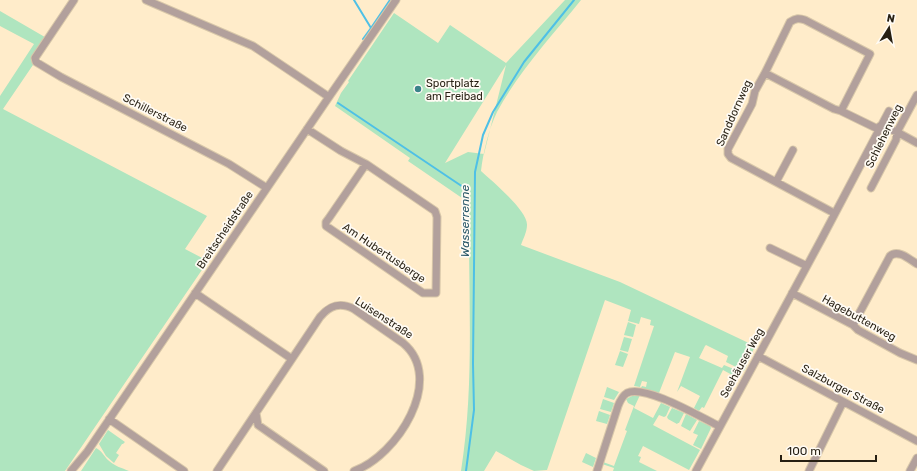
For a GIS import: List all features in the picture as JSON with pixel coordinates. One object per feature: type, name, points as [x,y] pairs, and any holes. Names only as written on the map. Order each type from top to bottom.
[{"type":"street","name":"Schillerstraße","points":[[74,0],[35,58],[36,62],[61,78],[229,164],[266,188]]},
{"type":"street","points":[[146,0],[253,46],[329,97]]},
{"type":"street","name":"Breitscheidstraße","points":[[71,471],[81,460],[396,0]]},
{"type":"street","name":"Sanddornweg","points":[[834,213],[731,158],[728,154],[728,149],[752,104],[755,91],[790,22],[795,19],[800,18],[805,20],[870,54],[841,111]]},
{"type":"street","name":"Sanddornweg","points":[[765,73],[834,109],[879,127],[897,132],[917,143]]},
{"type":"street","name":"Schlehenweg","points":[[871,188],[896,140],[897,132],[917,95]]},
{"type":"street","name":"Seehäuser Weg","points":[[696,471],[719,426],[807,266],[889,110]]},
{"type":"street","name":"Am Hubertusberge","points":[[307,129],[341,151],[366,164],[436,214],[436,293],[423,293],[326,226],[326,222],[366,164]]},
{"type":"street","points":[[776,182],[793,150]]},
{"type":"street","points":[[770,248],[807,266]]},
{"type":"street","points":[[853,325],[893,253],[898,253],[917,264]]},
{"type":"street","points":[[195,293],[292,359]]},
{"type":"street","name":"Hagebuttenweg","points":[[792,293],[853,325],[858,330],[917,360]]},
{"type":"street","name":"Luisenstraße","points":[[217,471],[325,312],[335,305],[341,305],[354,309],[410,348],[414,354],[419,369],[415,404],[406,424],[386,451],[367,465],[354,471]]},
{"type":"street","name":"Salzburger Straße","points":[[758,356],[917,441]]},
{"type":"street","points":[[597,471],[618,406],[627,393],[642,392],[672,402],[719,426]]},
{"type":"street","points":[[809,471],[844,402]]},
{"type":"street","points":[[256,413],[258,425],[324,471]]},
{"type":"street","points":[[109,419],[184,471]]},
{"type":"street","points":[[910,471],[917,458]]},
{"type":"green space","points":[[565,0],[581,0],[515,82],[497,112],[490,130],[506,65],[445,163],[468,152],[484,154],[481,171],[516,204],[526,219],[527,228],[521,245],[620,282],[755,346],[744,371],[726,362],[728,356],[706,345],[705,346],[699,358],[722,368],[724,365],[736,370],[734,376],[723,370],[704,408],[702,407],[699,411],[694,408],[700,396],[681,386],[677,392],[690,357],[675,352],[659,393],[641,388],[642,386],[646,387],[647,382],[642,381],[640,387],[634,386],[654,326],[650,325],[651,320],[641,317],[639,324],[628,321],[631,310],[605,300],[547,470],[534,471],[496,451],[484,471],[461,471],[468,405],[470,338],[469,204],[464,204],[462,198],[408,161],[410,158],[335,106],[341,93],[349,82],[348,81],[394,13],[438,43],[450,25],[506,63]]},
{"type":"green space","points":[[0,11],[50,40],[3,109],[207,216],[185,249],[208,261],[65,471],[0,471],[0,96],[34,44],[0,26]]},
{"type":"green space","points":[[628,322],[636,325],[633,337],[624,335]]},
{"type":"green space","points":[[624,337],[632,339],[628,352],[620,350]]},
{"type":"green space","points":[[620,351],[628,354],[623,367],[615,365]]},
{"type":"green space","points":[[607,387],[619,392],[614,400],[604,397]]},
{"type":"green space","points":[[634,395],[640,395],[634,408],[653,418],[661,403],[670,407],[666,416],[664,417],[659,415],[653,425],[700,450],[689,470],[643,446],[638,456],[641,457],[639,462],[657,471],[613,471],[614,468],[602,464],[603,462],[614,466],[627,431],[625,430],[634,406],[628,403],[626,399]]},
{"type":"green space","points":[[603,399],[614,403],[611,412],[600,409]]},
{"type":"green space","points":[[672,408],[684,413],[677,424],[667,417]]},
{"type":"green space","points":[[599,411],[610,415],[607,424],[596,421]]},
{"type":"green space","points":[[686,414],[697,420],[690,431],[681,426]]},
{"type":"green space","points":[[699,421],[710,426],[711,428],[701,449],[693,445],[698,435],[693,433]]},
{"type":"green space","points":[[108,430],[125,442],[116,453],[119,455],[114,463],[106,456],[99,444]]},
{"type":"green space","points":[[96,448],[113,464],[129,471],[81,471]]},
{"type":"green space","points":[[586,453],[596,458],[593,467],[582,462]]},
{"type":"waterway","points":[[354,0],[371,28],[363,39]]},
{"type":"waterway","points":[[371,28],[390,0]]},
{"type":"waterway","name":"Wasserrenne","points":[[466,471],[474,410],[475,172],[483,135],[493,112],[524,62],[574,0]]},
{"type":"waterway","points":[[338,103],[469,191]]},
{"type":"place","name":"Sportplatz am Freibad","points":[[418,89]]}]
